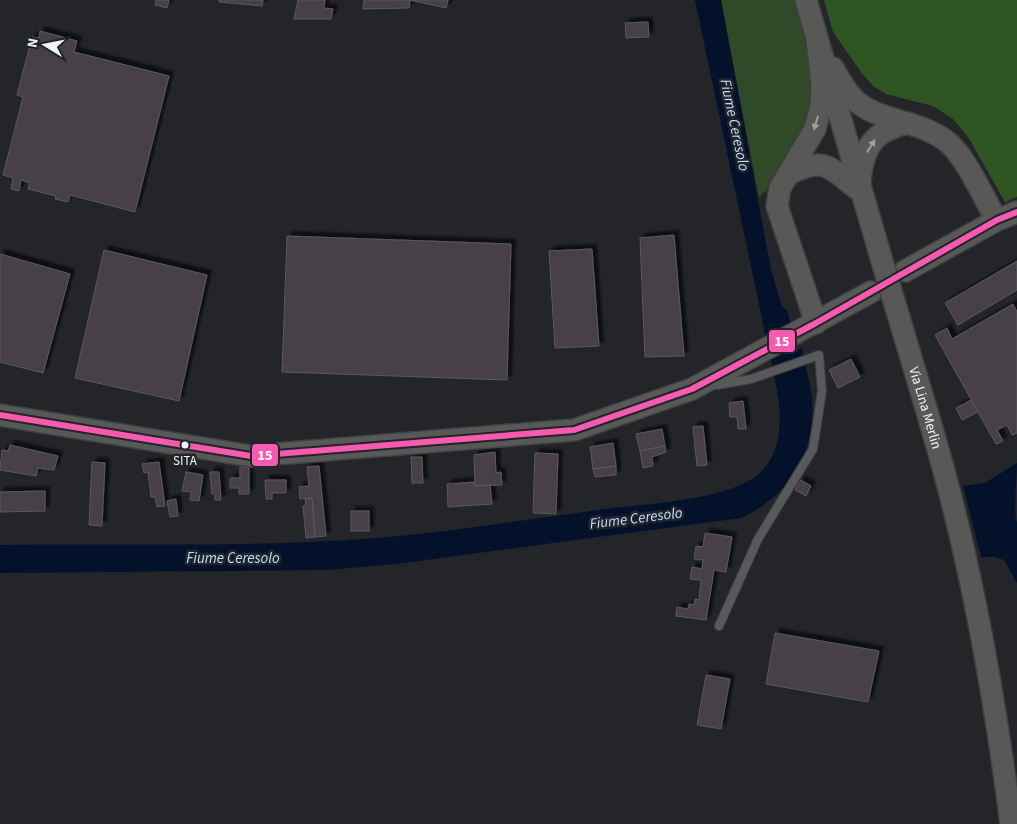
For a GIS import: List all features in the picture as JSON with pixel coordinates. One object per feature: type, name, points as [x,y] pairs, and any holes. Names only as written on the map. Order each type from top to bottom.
[{"type":"main road","name":"Via Lina Merlin","points":[[806,0],[944,472],[992,694],[1011,824]]},
{"type":"main road","points":[[817,40],[844,88],[857,102],[880,114],[925,127],[947,142],[962,161],[997,220]]},
{"type":"main road","points":[[816,324],[777,206],[780,188],[815,129],[821,106],[822,83],[817,40]]},
{"type":"main road","points":[[788,174],[807,165],[820,164],[830,168],[860,190],[866,152],[876,138],[889,127],[908,123]]},
{"type":"main road","points":[[905,271],[997,220],[1017,212]]},
{"type":"main road","points":[[0,415],[251,456],[574,430],[750,369],[816,324],[872,292]]},
{"type":"lane","points":[[719,626],[758,539],[813,449],[822,391],[819,355],[750,369]]},
{"type":"green space","points":[[721,0],[796,0],[804,30],[811,81],[811,98],[805,128],[797,147],[773,182],[759,198]]},
{"type":"green space","points":[[824,0],[1017,0],[1017,197],[1005,202],[968,137],[953,119],[933,106],[886,94],[873,86],[833,32]]},
{"type":"water","points":[[695,0],[721,0],[771,270],[787,323],[766,338]]},
{"type":"water","points":[[802,348],[812,398],[810,437],[804,455],[797,470],[774,497],[741,518],[396,564],[327,570],[0,573],[0,545],[235,544],[376,538],[462,529],[688,499],[711,494],[749,481],[762,471],[770,460],[776,448],[780,420],[772,365]]},
{"type":"water","points":[[1017,463],[1015,503],[1017,583],[1004,560],[994,557],[981,557],[963,486],[985,483]]},
{"type":"building","points":[[156,0],[169,0],[167,8],[155,5]]},
{"type":"building","points":[[219,0],[263,0],[262,6],[219,2]]},
{"type":"building","points":[[298,0],[325,0],[324,8],[333,9],[331,19],[294,19]]},
{"type":"building","points":[[364,0],[410,0],[409,8],[363,9]]},
{"type":"building","points":[[410,0],[448,0],[446,8]]},
{"type":"building","points":[[648,22],[649,37],[626,38],[625,23]]},
{"type":"building","points":[[40,31],[77,41],[74,52],[169,76],[135,212],[70,195],[68,202],[55,199],[56,196],[28,189],[30,183],[21,180],[19,191],[11,189],[13,178],[3,175],[23,97],[17,95],[32,37],[39,38]]},
{"type":"building","points":[[674,235],[684,356],[645,357],[640,238]]},
{"type":"building","points":[[287,236],[511,244],[507,380],[282,372]]},
{"type":"building","points":[[592,249],[599,346],[555,348],[549,251]]},
{"type":"building","points":[[104,250],[207,275],[179,401],[75,378]]},
{"type":"building","points":[[0,254],[70,274],[43,373],[0,362]]},
{"type":"building","points":[[1017,261],[1017,290],[958,325],[945,303]]},
{"type":"building","points":[[1013,304],[1017,312],[1017,433],[1012,435],[1007,425],[997,430],[1003,441],[996,444],[935,335],[947,328],[952,339]]},
{"type":"building","points":[[851,359],[860,377],[838,388],[829,370]]},
{"type":"building","points":[[971,400],[978,412],[962,420],[956,408]]},
{"type":"building","points":[[743,401],[746,429],[738,429],[737,417],[730,417],[729,403]]},
{"type":"building","points":[[703,426],[707,465],[697,466],[693,427]]},
{"type":"building","points":[[662,429],[665,446],[640,451],[636,434]]},
{"type":"building","points":[[613,443],[616,466],[593,469],[590,447]]},
{"type":"building","points":[[10,445],[58,456],[54,470],[38,468],[36,476],[0,470],[2,450],[8,451]]},
{"type":"building","points":[[665,446],[666,452],[652,457],[653,466],[643,468],[640,451]]},
{"type":"building","points":[[495,452],[496,473],[501,472],[502,485],[475,486],[474,455]]},
{"type":"building","points":[[535,453],[558,454],[556,514],[533,513]]},
{"type":"building","points":[[411,457],[422,457],[423,483],[412,483]]},
{"type":"building","points":[[92,462],[105,463],[102,526],[89,525]]},
{"type":"building","points":[[159,462],[165,506],[157,507],[155,497],[151,497],[148,472],[144,473],[142,464]]},
{"type":"building","points":[[319,466],[326,536],[315,537],[312,498],[300,499],[299,487],[309,486],[307,467]]},
{"type":"building","points":[[616,466],[616,475],[595,477],[593,469]]},
{"type":"building","points":[[240,467],[249,468],[249,494],[239,494],[239,488],[230,488],[230,478],[240,478]]},
{"type":"building","points":[[186,472],[203,475],[199,501],[190,500],[191,492],[182,491]]},
{"type":"building","points":[[210,472],[219,472],[221,500],[215,500],[215,494],[212,494]]},
{"type":"building","points":[[265,480],[286,480],[286,493],[272,493],[272,499],[266,499]]},
{"type":"building","points":[[801,480],[811,486],[806,496],[795,490]]},
{"type":"building","points":[[475,482],[475,486],[490,485],[492,504],[448,507],[447,484]]},
{"type":"building","points":[[45,491],[45,511],[0,512],[0,492]]},
{"type":"building","points":[[312,498],[315,537],[306,538],[303,506],[306,506],[305,499]]},
{"type":"building","points":[[176,499],[178,516],[170,517],[167,501]]},
{"type":"building","points":[[351,511],[369,511],[369,531],[351,531]]},
{"type":"building","points":[[705,533],[732,537],[726,572],[714,570],[706,620],[676,616],[677,607],[688,609],[689,604],[694,605],[695,599],[699,600],[701,580],[690,579],[692,567],[702,569],[703,560],[694,559],[696,546],[703,547]]},
{"type":"building","points":[[775,633],[879,651],[868,702],[766,684]]},
{"type":"building","points":[[706,675],[730,679],[721,729],[697,725]]},
{"type":"waterway","name":"Fiume Ceresolo","points":[[776,318],[791,394]]},
{"type":"transit line","name":"15","points":[[0,415],[251,456],[574,430],[692,389],[816,323],[997,220],[1017,212]]},
{"type":"place","name":"SITA","points":[[185,445]]}]
